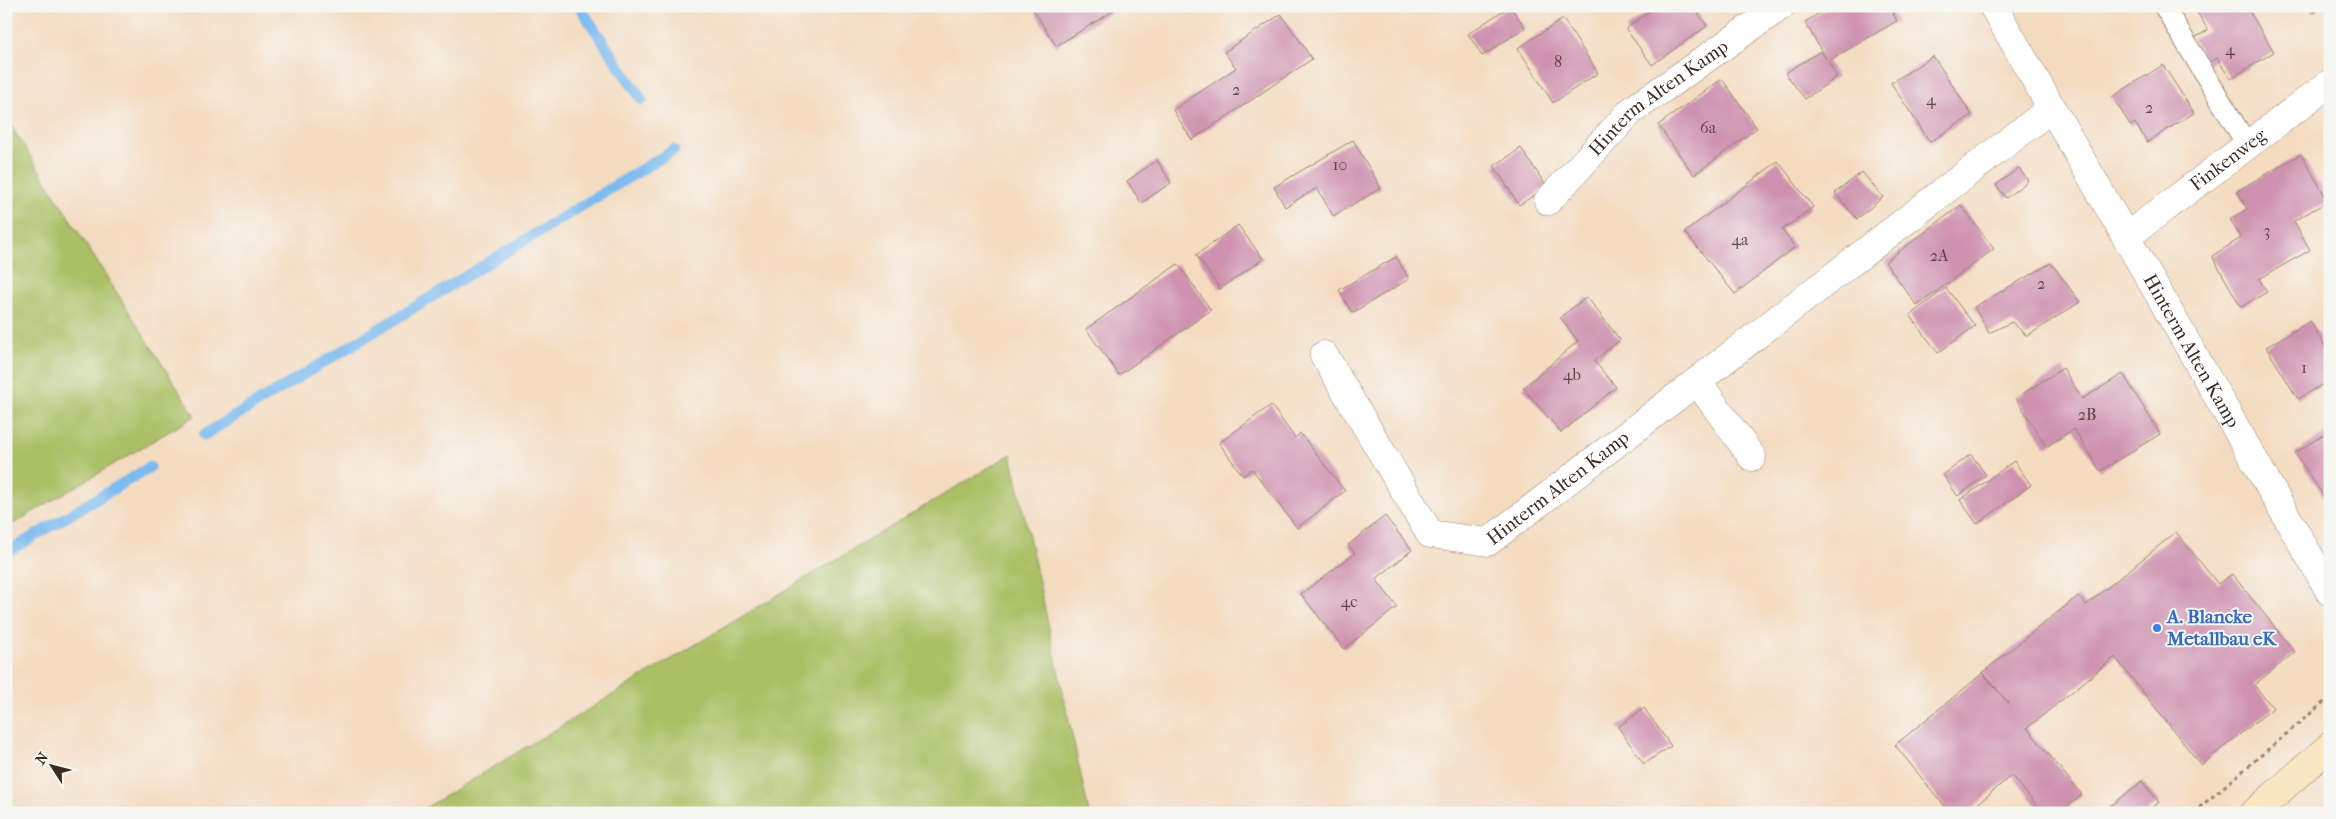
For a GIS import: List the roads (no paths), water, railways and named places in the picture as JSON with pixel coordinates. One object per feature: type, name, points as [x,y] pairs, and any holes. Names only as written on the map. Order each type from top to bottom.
[{"type":"main road","points":[[2254,813],[2330,746]]},
{"type":"street","name":"Hinterm Alten Kamp","points":[[1548,201],[1631,111],[1781,6]]},
{"type":"street","name":"Hinterm Alten Kamp","points":[[1993,6],[2330,592]]},
{"type":"street","name":"Finkenweg","points":[[2126,237],[2330,83]]},
{"type":"street","name":"Hinterm Alten Kamp","points":[[1324,355],[1430,534],[1488,542],[2052,108]]},
{"type":"street","points":[[1697,382],[1752,457]]},
{"type":"lane","points":[[2164,6],[2247,145]]},
{"type":"waterway","points":[[579,6],[642,100]]},
{"type":"waterway","points":[[204,435],[674,150]]},
{"type":"waterway","points":[[6,553],[150,467]]},
{"type":"place","name":"A. Blancke Metallbau eK","points":[[2157,628]]}]
